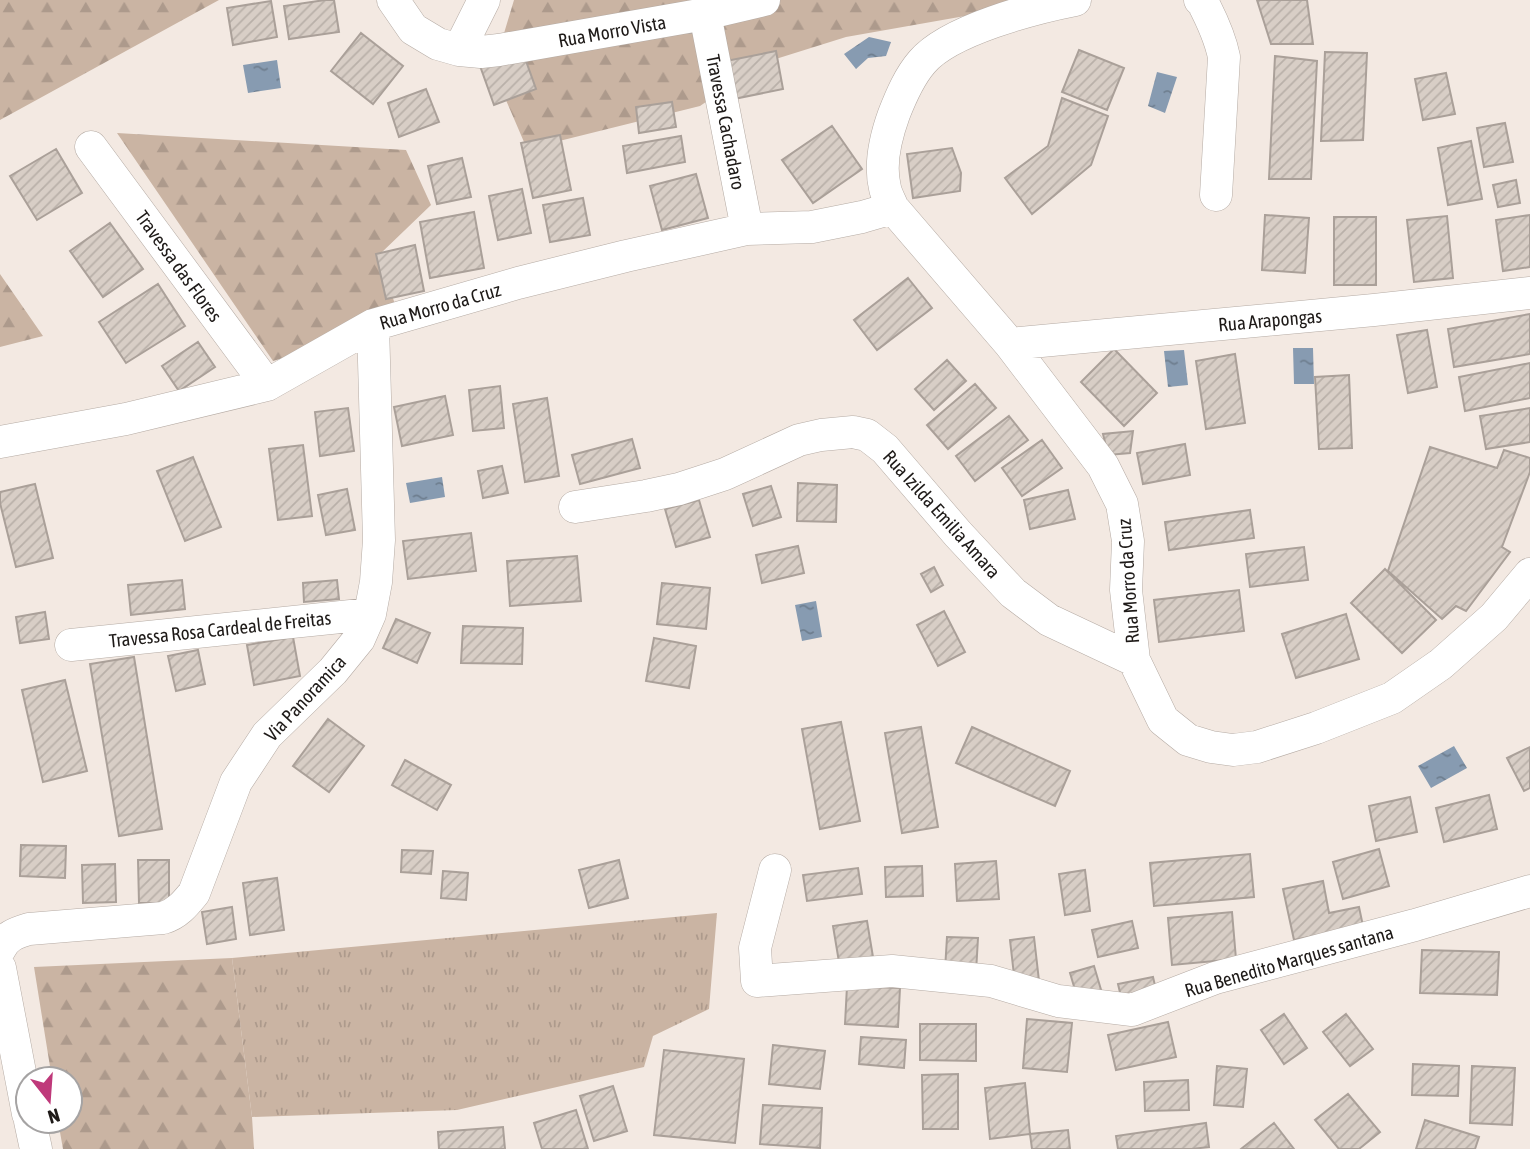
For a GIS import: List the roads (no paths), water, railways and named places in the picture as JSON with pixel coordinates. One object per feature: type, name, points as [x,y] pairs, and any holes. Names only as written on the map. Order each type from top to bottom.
[{"type":"street","points":[[393,0],[413,29],[438,44],[459,50],[484,0]]},
{"type":"street","name":"Rua Morro Vista","points":[[459,50],[499,50],[705,15],[764,0]]},
{"type":"street","name":"Rua Morro da Cruz","points":[[1075,0],[985,24],[943,44],[922,61],[904,88],[888,130],[883,165],[885,188],[893,208],[1010,344],[1102,466],[1122,504],[1128,541],[1126,590],[1134,660],[1163,720],[1188,740],[1233,750],[1257,747],[1316,728],[1392,698],[1441,664],[1494,617],[1530,574]]},
{"type":"street","points":[[1200,0],[1213,21],[1224,57],[1216,195]]},
{"type":"street","name":"Travessa Cachadaro","points":[[705,15],[747,229]]},
{"type":"street","name":"Travessa das Flores","points":[[92,147],[267,385]]},
{"type":"street","name":"Rua Morro da Cruz","points":[[0,442],[125,419],[267,385],[373,325],[518,283],[747,229],[812,227],[893,208]]},
{"type":"street","name":"Rua Arapongas","points":[[1010,344],[1530,293]]},
{"type":"street","name":"Via Panoramica","points":[[0,949],[9,937],[29,929],[163,918],[182,908],[194,893],[236,782],[267,735],[333,671],[359,639],[370,614],[379,540],[373,325]]},
{"type":"street","name":"Rua Izilda Emilia Amara","points":[[575,507],[680,489],[725,474],[799,440],[853,432],[867,435],[885,449],[1013,593],[1049,621],[1134,660]]},
{"type":"street","name":"Travessa Rosa Cardeal de Freitas","points":[[71,645],[370,614]]},
{"type":"street","name":"Rua Benedito Marques santana","points":[[775,870],[755,948],[757,981],[892,971],[991,981],[1058,1001],[1132,1010],[1215,978],[1415,925],[1530,891]]},
{"type":"street","points":[[0,968],[19,1065]]},
{"type":"water","points":[[869,37],[891,42],[886,56],[868,58],[856,69],[844,54]]},
{"type":"water","points":[[277,60],[281,88],[248,93],[243,65]]},
{"type":"water","points":[[1157,72],[1177,77],[1165,113],[1148,106]]},
{"type":"water","points":[[1293,348],[1313,348],[1314,384],[1294,384]]},
{"type":"water","points":[[1184,350],[1188,385],[1168,387],[1164,351]]},
{"type":"water","points":[[442,477],[445,497],[410,503],[406,483]]},
{"type":"water","points":[[816,601],[822,637],[802,641],[795,605]]},
{"type":"water","points":[[1454,746],[1467,768],[1431,788],[1418,766]]}]
